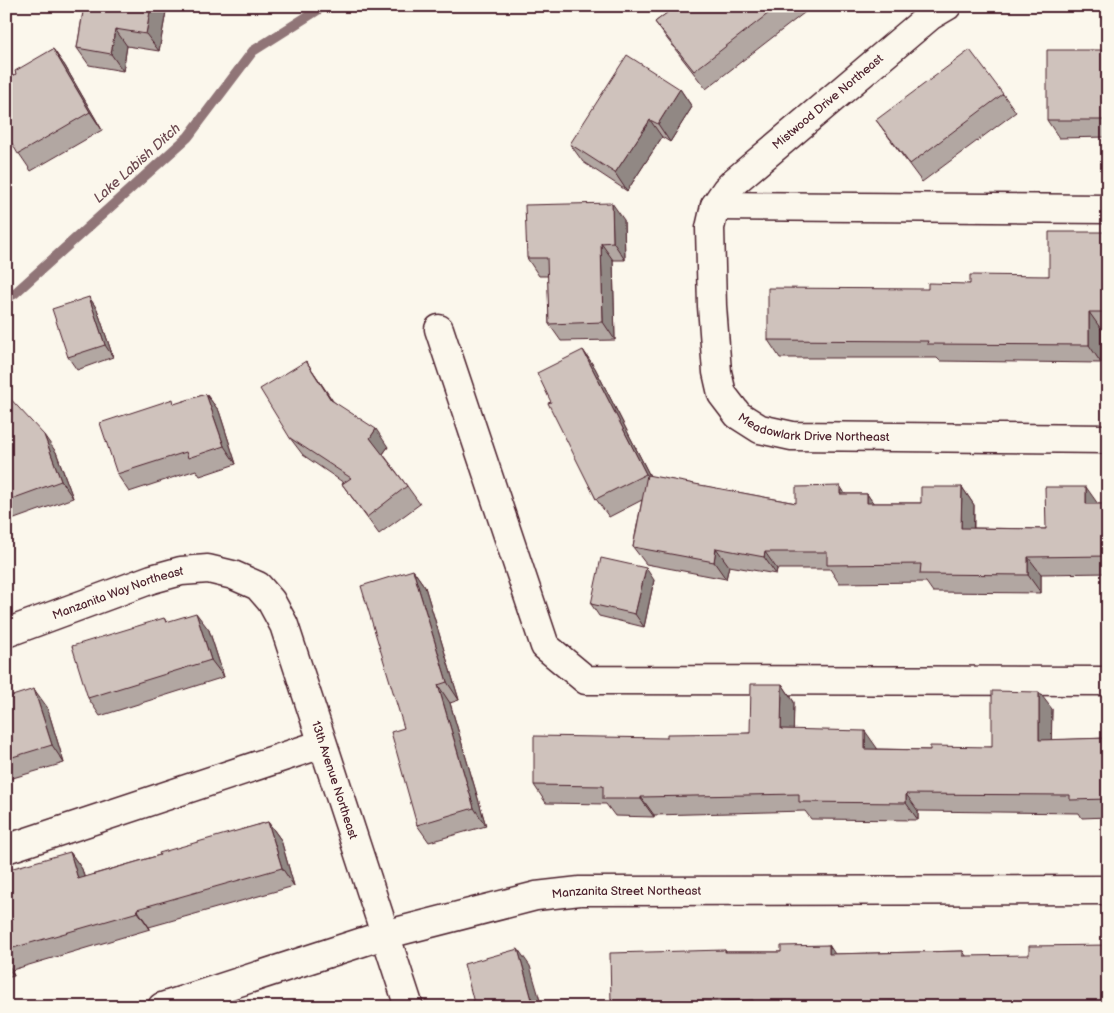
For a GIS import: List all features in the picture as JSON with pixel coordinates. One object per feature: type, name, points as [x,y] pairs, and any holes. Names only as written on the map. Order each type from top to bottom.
[{"type":"street","name":"Mistwood Drive Northeast","points":[[715,206],[726,190],[742,176],[930,16],[947,6]]},
{"type":"street","points":[[715,206],[1108,209]]},
{"type":"street","name":"Meadowlark Drive Northeast","points":[[715,206],[710,228],[712,306],[717,372],[722,394],[738,415],[760,430],[792,436],[1108,439]]},
{"type":"street","points":[[439,329],[545,646],[586,680],[1108,681]]},
{"type":"street","name":"Manzanita Way Northeast","points":[[6,633],[152,579],[181,571],[208,569],[233,575]]},
{"type":"street","name":"13th Avenue Northeast","points":[[233,575],[258,586],[271,601],[284,625],[408,1007]]},
{"type":"street","points":[[6,849],[322,744]]},
{"type":"street","name":"Manzanita Street Northeast","points":[[162,1007],[384,935],[536,896],[580,891],[1108,890]]},
{"type":"building","points":[[84,6],[151,6],[146,34],[115,29],[111,54],[77,48]]},
{"type":"building","points":[[676,6],[778,6],[694,71],[655,22]]},
{"type":"building","points":[[53,49],[90,112],[18,154],[6,133],[6,80],[16,74],[15,71]]},
{"type":"building","points":[[970,50],[1003,94],[910,164],[876,120]]},
{"type":"building","points":[[1047,50],[1108,50],[1108,120],[1047,120]]},
{"type":"building","points":[[627,55],[680,89],[658,124],[650,120],[615,173],[570,144]]},
{"type":"building","points":[[612,203],[613,242],[601,243],[603,322],[549,324],[547,258],[527,258],[525,205]]},
{"type":"building","points":[[1049,232],[1108,232],[1108,312],[1089,312],[1089,345],[927,344],[928,341],[768,340],[768,288],[928,289],[928,283],[970,284],[970,275],[1049,276]]},
{"type":"building","points":[[89,297],[105,345],[68,357],[52,309]]},
{"type":"building","points":[[583,350],[646,474],[596,499],[548,403],[551,402],[537,373]]},
{"type":"building","points":[[306,361],[331,400],[376,429],[370,438],[407,486],[367,517],[342,484],[351,478],[290,438],[260,389]]},
{"type":"building","points":[[6,394],[44,435],[61,481],[6,501]]},
{"type":"building","points":[[206,394],[224,446],[188,458],[186,452],[117,474],[100,423],[173,399],[174,404]]},
{"type":"building","points":[[647,475],[796,503],[796,487],[840,486],[840,494],[867,494],[867,503],[921,503],[921,487],[962,487],[961,528],[1046,529],[1045,487],[1086,487],[1086,504],[1108,504],[1108,556],[1028,557],[1028,575],[920,574],[921,564],[827,565],[827,552],[765,552],[764,557],[716,548],[714,562],[633,547]]},
{"type":"building","points":[[601,558],[646,568],[635,614],[591,604]]},
{"type":"building","points":[[413,570],[447,682],[438,685],[474,808],[417,825],[391,732],[404,728],[361,586]]},
{"type":"building","points":[[196,613],[211,660],[88,698],[72,646],[164,618],[166,622]]},
{"type":"building","points":[[751,684],[782,684],[781,729],[865,731],[865,749],[930,750],[930,746],[992,747],[992,691],[1039,692],[1039,740],[1108,738],[1108,799],[1070,800],[1070,795],[906,794],[906,803],[799,802],[799,794],[603,799],[603,786],[534,785],[534,736],[667,738],[667,734],[750,733]]},
{"type":"building","points":[[34,689],[52,745],[6,759],[6,698]]},
{"type":"building","points":[[268,822],[282,868],[137,909],[138,912],[6,950],[6,899],[8,898],[6,893],[6,870],[70,852],[78,879],[160,855],[159,853]]},
{"type":"building","points":[[829,945],[829,954],[963,951],[963,956],[1029,955],[1029,946],[1108,945],[1108,1007],[935,1007],[935,1003],[893,1004],[893,1001],[753,1004],[753,1000],[681,1002],[681,1007],[646,1007],[645,1002],[611,1003],[610,953],[725,950],[725,952],[781,952],[781,946]]},
{"type":"building","points":[[518,949],[534,1007],[475,1007],[464,964]]},
{"type":"waterway","name":"Lake Labish Ditch","points":[[6,298],[14,294],[188,137],[253,51],[324,6]]}]
